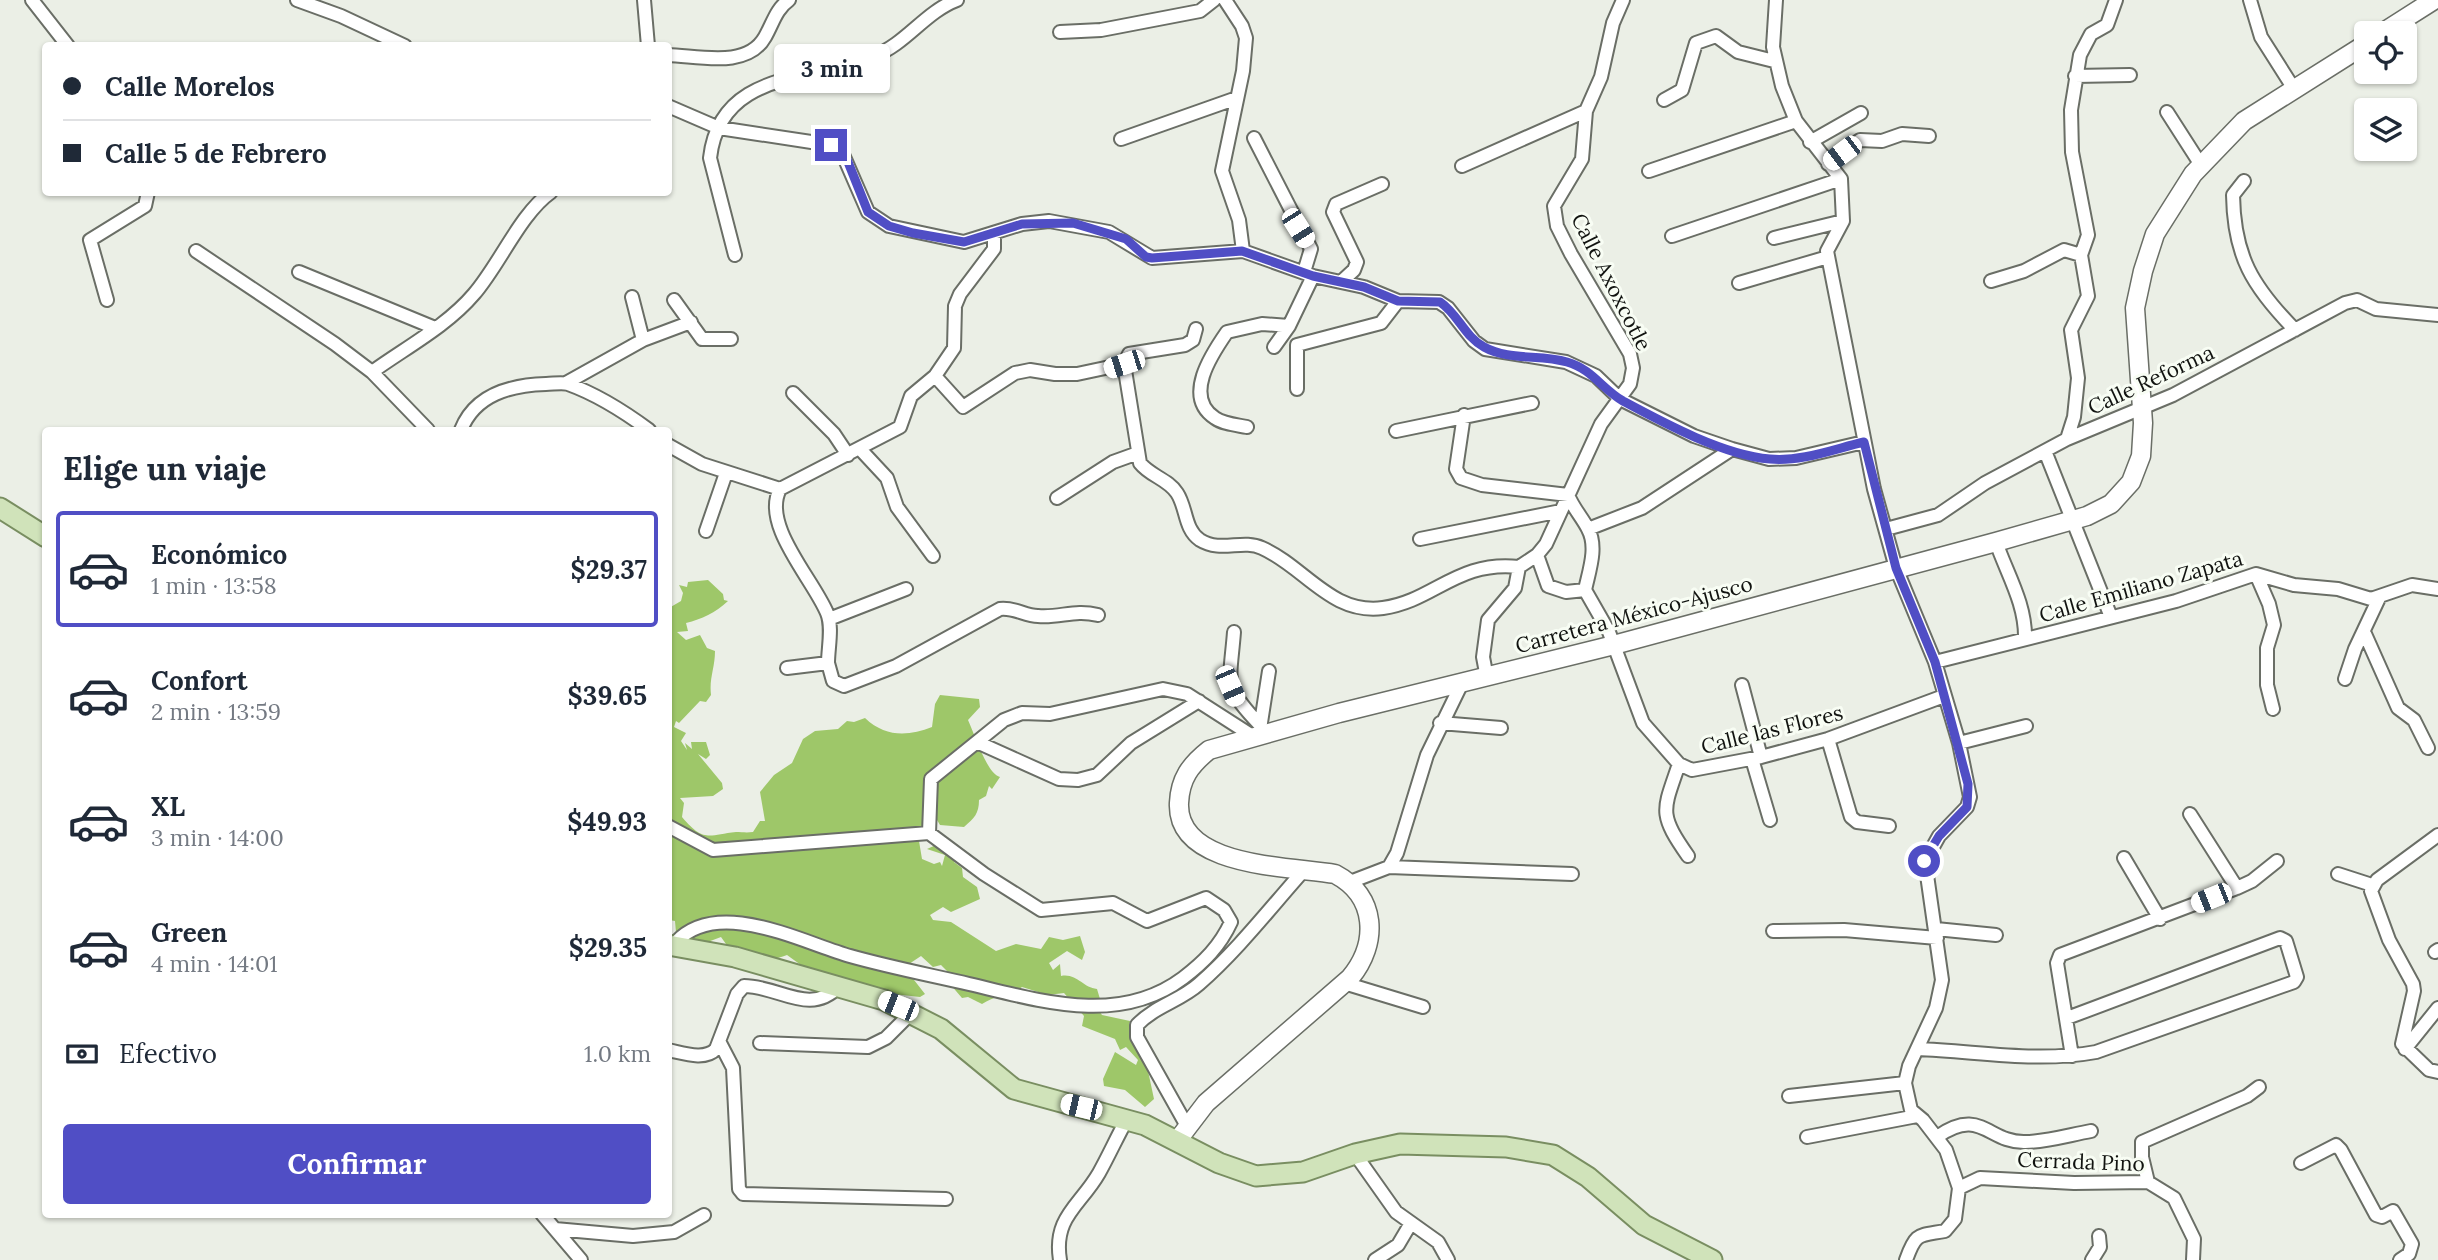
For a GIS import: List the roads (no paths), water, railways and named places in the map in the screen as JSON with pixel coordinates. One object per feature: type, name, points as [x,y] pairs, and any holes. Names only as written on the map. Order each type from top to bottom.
[{"type":"main road","points":[[2401,21],[2434,0]]},
{"type":"main road","name":"Carretera México-Ajusco","points":[[1350,882],[1335,874],[1228,858],[1205,850],[1187,831],[1179,811],[1180,787],[1191,764],[1209,750],[1257,733],[1613,646],[1996,542],[2074,519],[2111,503],[2131,482],[2141,456],[2135,308],[2155,234],[2201,165],[2244,121],[2354,52]]},
{"type":"main road","points":[[0,508],[42,534]]},
{"type":"main road","points":[[1182,1134],[1206,1103],[1344,983],[1365,956],[1371,924],[1366,903],[1350,882]]},
{"type":"main road","points":[[672,942],[696,951],[735,957],[839,986],[912,1012],[942,1029],[1014,1090],[1182,1134],[1238,1171],[1270,1177],[1303,1172],[1355,1154],[1421,1143],[1506,1147],[1553,1155],[1588,1177],[1644,1225],[1712,1260]]},
{"type":"street","points":[[32,0],[65,42]]},
{"type":"street","points":[[297,0],[341,16],[396,42]]},
{"type":"street","points":[[644,0],[648,42]]},
{"type":"street","points":[[672,55],[732,58],[750,52],[764,40],[780,8],[789,0]]},
{"type":"street","points":[[735,255],[710,158],[712,142],[731,107],[758,87],[873,57],[897,45],[943,5],[957,0]]},
{"type":"street","points":[[1060,32],[1101,30],[1200,11],[1214,0]]},
{"type":"street","points":[[1225,0],[1242,26],[1245,38],[1243,71],[1222,171],[1239,220],[1242,251]]},
{"type":"street","name":"Calle Axoxcotle","points":[[1519,567],[1537,555],[1561,511],[1601,424],[1630,384],[1633,368],[1630,354],[1557,226],[1555,206],[1582,159],[1586,111],[1601,77],[1613,23],[1623,0]]},
{"type":"street","points":[[1776,0],[1774,61],[1796,121],[1841,179],[1843,221],[1829,247],[1828,257],[1857,391],[1864,442],[1896,568],[1935,662],[1959,743],[1970,797],[1967,807],[1939,836],[1924,861],[1936,933],[1941,993],[1905,1083],[1911,1110],[1946,1150],[1959,1188],[1955,1219],[1945,1231],[1922,1233],[1915,1238],[1906,1260]]},
{"type":"street","points":[[2067,439],[2074,417],[2078,378],[2071,330],[2088,296],[2081,255],[2088,235],[2072,152],[2071,110],[2075,76],[2086,41],[2107,25],[2116,0]]},
{"type":"street","points":[[2250,0],[2261,37],[2294,89]]},
{"type":"street","points":[[1664,100],[1682,90],[1696,43],[1716,36],[1738,52],[1774,61]]},
{"type":"street","points":[[2075,76],[2130,75]]},
{"type":"street","points":[[1121,139],[1237,98]]},
{"type":"street","points":[[672,108],[719,128],[831,145],[841,150],[868,212],[889,226],[964,242],[1022,224],[1049,221],[1109,232],[1152,258],[1242,251],[1309,274],[1364,287],[1398,301],[1440,302],[1462,323],[1474,341],[1485,349],[1566,362],[1596,376],[1620,399],[1694,436],[1732,449],[1769,459],[1796,458],[1864,442]]},
{"type":"street","points":[[1461,166],[1586,111]]},
{"type":"street","points":[[2167,112],[2201,165]]},
{"type":"street","points":[[1810,142],[1861,113]]},
{"type":"street","points":[[1648,172],[1796,121]]},
{"type":"street","points":[[1828,164],[1860,140],[1882,141],[1902,134],[1929,136]]},
{"type":"street","points":[[1254,138],[1311,249],[1309,274],[1289,326],[1274,347]]},
{"type":"street","points":[[1672,236],[1841,179]]},
{"type":"street","points":[[2245,181],[2233,195],[2236,243],[2256,281],[2295,330]]},
{"type":"street","points":[[1341,282],[1354,270],[1357,261],[1333,212],[1336,204],[1382,184]]},
{"type":"street","points":[[107,300],[90,240],[145,206],[147,196]]},
{"type":"street","points":[[372,372],[435,328],[473,296],[530,211],[547,196]]},
{"type":"street","points":[[1774,238],[1843,221]]},
{"type":"street","points":[[995,233],[994,249],[960,294],[953,316],[957,334],[954,348],[935,376],[911,397],[900,427],[780,489],[775,499],[774,512],[781,532],[829,620],[828,663],[833,681],[844,686],[896,666],[1000,609],[1008,608],[1035,617],[1080,611],[1098,615]]},
{"type":"street","points":[[1991,281],[2024,271],[2064,250],[2081,255]]},
{"type":"street","points":[[196,251],[335,344],[372,372],[425,427]]},
{"type":"street","points":[[1739,284],[1828,257]]},
{"type":"street","points":[[299,272],[435,328]]},
{"type":"street","points":[[632,297],[643,340]]},
{"type":"street","points":[[674,300],[705,341],[731,339]]},
{"type":"street","name":"Calle Reforma","points":[[1886,529],[1938,515],[1985,483],[2067,439],[2141,406],[2173,395],[2345,303],[2357,300],[2376,309],[2438,315]]},
{"type":"street","points":[[1297,389],[1297,345],[1381,323],[1398,301]]},
{"type":"street","points":[[462,427],[480,402],[498,392],[530,384],[566,383],[643,340],[691,322]]},
{"type":"street","points":[[1247,427],[1217,420],[1205,409],[1200,397],[1207,362],[1227,332],[1262,324],[1289,326]]},
{"type":"street","points":[[1196,330],[1193,340],[1185,345],[1129,354],[1124,364],[1138,453],[1145,469],[1175,491],[1183,504],[1187,524],[1197,538],[1224,547],[1250,545],[1262,548],[1339,602],[1361,609],[1385,608],[1479,569],[1499,565],[1519,567],[1514,588],[1488,620],[1483,657],[1487,678]]},
{"type":"street","points":[[935,376],[964,407],[1015,373],[1030,370],[1077,374],[1124,364]]},
{"type":"street","points":[[566,383],[644,427]]},
{"type":"street","points":[[793,393],[834,434],[848,455]]},
{"type":"street","points":[[1396,431],[1532,403]]},
{"type":"street","points":[[1464,415],[1456,469],[1461,478],[1482,485],[1568,495],[1575,512],[1588,529],[1592,557],[1585,590],[1566,592],[1548,586],[1537,555]]},
{"type":"street","points":[[672,447],[702,464],[780,489]]},
{"type":"street","points":[[860,449],[887,478],[897,507],[933,556]]},
{"type":"street","points":[[1588,529],[1642,508],[1732,449]]},
{"type":"street","points":[[2045,451],[2111,617]]},
{"type":"street","points":[[1057,498],[1113,462],[1138,453]]},
{"type":"street","points":[[706,531],[726,473]]},
{"type":"street","points":[[1420,540],[1561,511]]},
{"type":"street","points":[[1996,542],[2013,581],[2025,625],[2025,639]]},
{"type":"street","points":[[2256,574],[2270,604],[2274,625],[2267,648],[2267,685],[2273,709]]},
{"type":"street","name":"Calle Emiliano Zapata","points":[[1935,662],[2176,601],[2256,574],[2294,584],[2338,589],[2371,599],[2412,585],[2438,589]]},
{"type":"street","points":[[829,620],[906,589]]},
{"type":"street","name":"Calle las Flores","points":[[1585,590],[1603,619],[1643,723],[1679,764],[1692,769],[1757,758],[1828,739],[1944,696]]},
{"type":"street","points":[[2345,679],[2355,649],[2365,634],[2380,596]]},
{"type":"street","points":[[1234,632],[1230,686],[1257,733]]},
{"type":"street","points":[[2365,634],[2398,708],[2414,720],[2428,748]]},
{"type":"street","points":[[787,668],[828,663]]},
{"type":"street","points":[[1257,733],[1269,671]]},
{"type":"street","points":[[1389,867],[1397,853],[1427,755],[1440,723],[1461,685]]},
{"type":"street","points":[[1742,685],[1770,820]]},
{"type":"street","points":[[929,833],[931,779],[979,743],[1004,720],[1022,713],[1050,714],[1163,689],[1186,694],[1257,733]]},
{"type":"street","points":[[979,743],[1059,779],[1078,780],[1097,775],[1131,743],[1199,701]]},
{"type":"street","points":[[1440,723],[1502,728]]},
{"type":"street","points":[[1959,743],[2026,726]]},
{"type":"street","points":[[1828,739],[1850,817],[1857,822],[1889,826]]},
{"type":"street","points":[[1679,764],[1664,807],[1667,827],[1688,856]]},
{"type":"street","points":[[2190,814],[2237,888]]},
{"type":"street","points":[[672,828],[713,850],[929,833],[1041,910],[1113,903],[1147,921],[1206,898],[1224,910],[1231,922],[1224,937],[1203,962],[1175,984],[1165,991],[1118,1006],[1060,1006],[850,956],[759,925],[703,924],[689,929],[672,941]]},
{"type":"street","points":[[2438,835],[2372,885],[2371,891],[2389,940],[2413,984],[2414,991],[2402,1037],[2405,1049],[2429,1070],[2438,1072]]},
{"type":"street","points":[[2124,858],[2160,919]]},
{"type":"street","points":[[2072,1056],[2057,963],[2060,955],[2237,888],[2252,881],[2277,861]]},
{"type":"street","points":[[1350,882],[1389,867],[1572,874]]},
{"type":"street","points":[[1182,1134],[1137,1037],[1137,1026],[1148,1013],[1196,987],[1218,967],[1305,869]]},
{"type":"street","points":[[2338,874],[2372,885]]},
{"type":"street","points":[[1773,931],[1844,930],[1996,935]]},
{"type":"street","points":[[1917,1049],[2000,1056],[2072,1056],[2096,1052],[2281,987],[2294,982],[2297,977],[2286,941],[2280,938],[2067,1018]]},
{"type":"street","points":[[1344,983],[1423,1007]]},
{"type":"street","points":[[672,1051],[705,1056],[716,1049],[737,994],[744,986],[758,986],[807,1000],[828,997],[839,986]]},
{"type":"street","points":[[2405,1049],[2438,1008]]},
{"type":"street","points":[[760,1043],[868,1047],[886,1038],[912,1012]]},
{"type":"street","points":[[719,1041],[733,1068],[739,1189],[743,1194],[946,1199]]},
{"type":"street","points":[[1789,1096],[1905,1083]]},
{"type":"street","points":[[2148,1182],[2141,1157],[2142,1142],[2247,1096],[2259,1087]]},
{"type":"street","points":[[1807,1137],[1917,1116]]},
{"type":"street","points":[[1060,1260],[1059,1234],[1065,1217],[1098,1174],[1127,1119]]},
{"type":"street","points":[[1937,1138],[1947,1130],[1972,1124],[2023,1143],[2091,1131]]},
{"type":"street","points":[[2301,1163],[2329,1146],[2336,1145],[2376,1215],[2382,1217],[2393,1211],[2412,1244],[2409,1254],[2400,1260]]},
{"type":"street","points":[[1355,1154],[1373,1175],[1385,1199],[1410,1223],[1438,1242],[1448,1260]]},
{"type":"street","name":"Cerrada Pino","points":[[1959,1188],[1980,1178],[2074,1183],[2148,1182],[2174,1198],[2194,1239],[2193,1260]]},
{"type":"street","points":[[555,1229],[633,1236],[674,1232],[704,1215]]},
{"type":"street","points":[[545,1218],[581,1260]]},
{"type":"street","points":[[1375,1260],[1398,1245],[1410,1223]]},
{"type":"street","points":[[2092,1260],[2100,1247],[2099,1236]]}]
